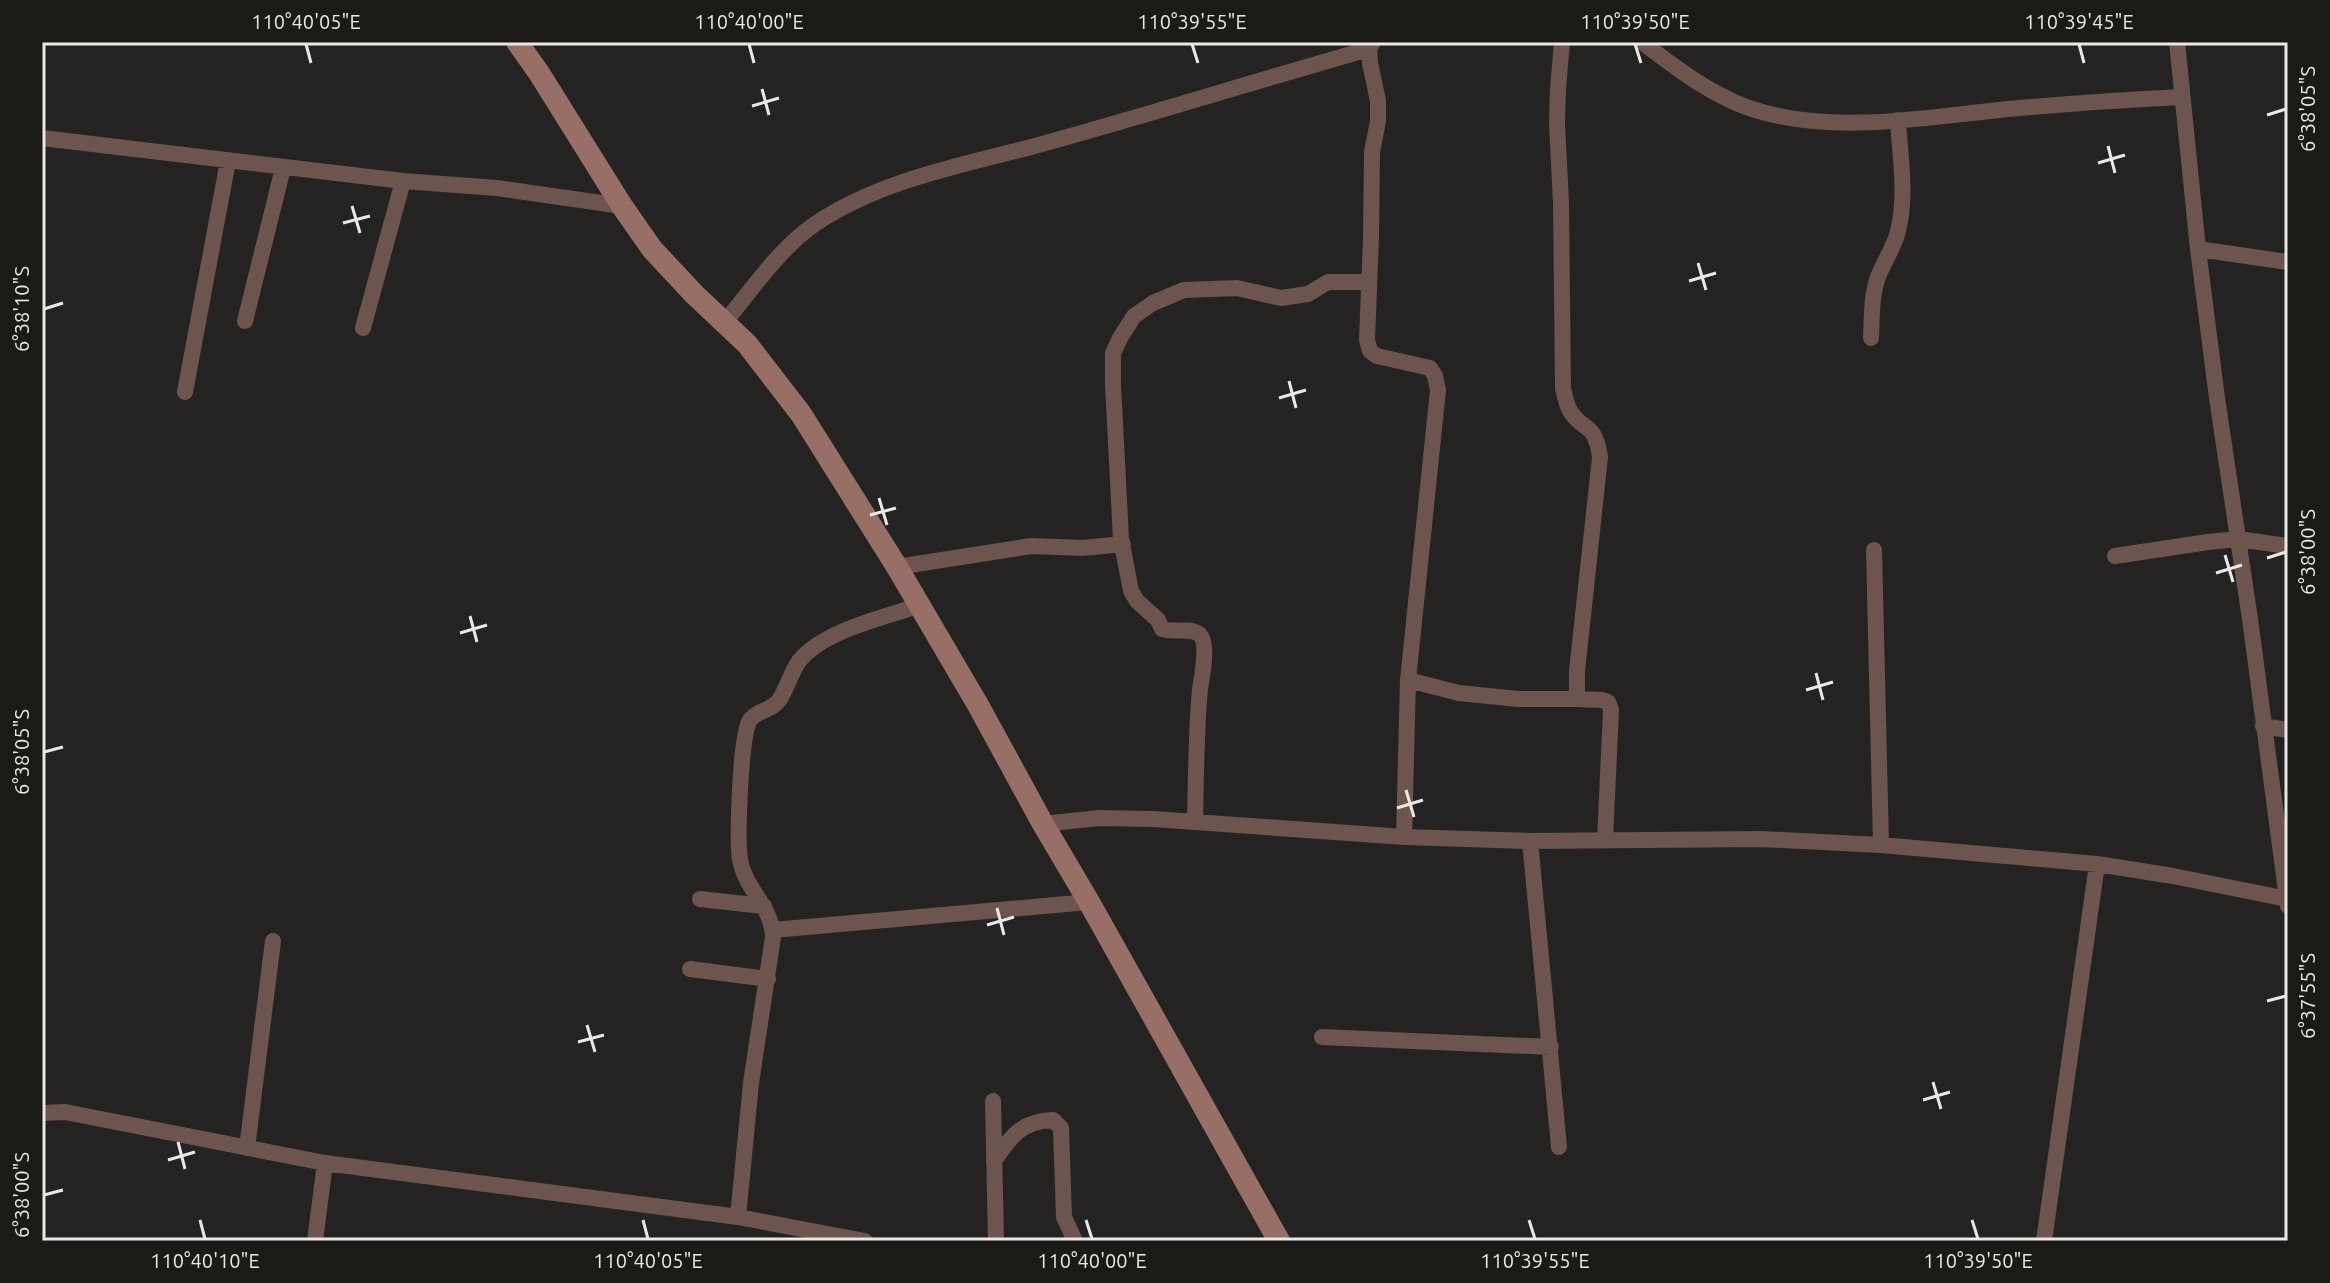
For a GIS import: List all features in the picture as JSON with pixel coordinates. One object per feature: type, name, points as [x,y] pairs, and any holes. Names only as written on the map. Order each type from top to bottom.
[{"type":"main road","points":[[517,42],[622,206],[665,264],[765,365],[801,414],[897,567],[978,705],[1279,1241]]},
{"type":"street","points":[[1562,42],[1557,124],[1563,389],[1569,410],[1591,429],[1597,439],[1600,457],[1577,671],[1577,699]]},
{"type":"street","points":[[1642,42],[1708,90],[1761,112],[1810,122],[1898,120],[2089,102],[2182,97]]},
{"type":"street","points":[[1043,824],[1099,818],[1195,821],[1404,837],[1530,841],[1761,839],[1881,845],[2097,864],[2173,876],[2287,903],[2217,398],[2177,42]]},
{"type":"street","points":[[725,322],[792,242],[814,225],[861,198],[951,167],[1371,46],[1370,63],[1378,101],[1378,121],[1372,152],[1366,328],[1370,351],[1377,356],[1430,368],[1438,390],[1408,680],[1404,837]]},
{"type":"street","points":[[1871,338],[1874,290],[1893,245],[1901,216],[1898,120]]},
{"type":"street","points":[[42,138],[283,168],[497,188],[622,206]]},
{"type":"street","points":[[185,392],[228,161]]},
{"type":"street","points":[[245,321],[283,168]]},
{"type":"street","points":[[363,328],[403,181]]},
{"type":"street","points":[[2198,249],[2288,262]]},
{"type":"street","points":[[1195,821],[1204,642],[1200,635],[1190,630],[1172,632],[1162,629],[1131,591],[1123,544],[1113,353],[1134,316],[1153,303],[1184,290],[1237,288],[1281,298],[1308,294],[1328,282],[1369,282]]},
{"type":"street","points":[[2115,556],[2238,539],[2288,546]]},
{"type":"street","points":[[897,567],[1031,546],[1083,548],[1123,544]]},
{"type":"street","points":[[1874,550],[1881,845]]},
{"type":"street","points":[[738,1217],[751,1083],[773,930],[770,916],[745,879],[740,857],[739,817],[744,743],[749,721],[777,704],[794,669],[814,647],[837,634],[920,605]]},
{"type":"street","points":[[1408,680],[1459,693],[1518,699],[1608,702],[1611,710],[1605,840]]},
{"type":"street","points":[[2263,726],[2288,730]]},
{"type":"street","points":[[1530,841],[1559,1147]]},
{"type":"street","points":[[2044,1241],[2097,864]]},
{"type":"street","points":[[700,899],[764,906]]},
{"type":"street","points":[[773,930],[1089,902]]},
{"type":"street","points":[[247,1148],[273,941]]},
{"type":"street","points":[[690,969],[768,979]]},
{"type":"street","points":[[1322,1037],[1551,1047]]},
{"type":"street","points":[[993,1101],[996,1241]]},
{"type":"street","points":[[42,1113],[65,1112],[325,1163],[738,1217],[862,1241]]},
{"type":"street","points":[[994,1161],[1010,1137],[1032,1122],[1053,1120],[1061,1128],[1064,1217],[1075,1241]]},
{"type":"street","points":[[315,1241],[325,1163]]}]
